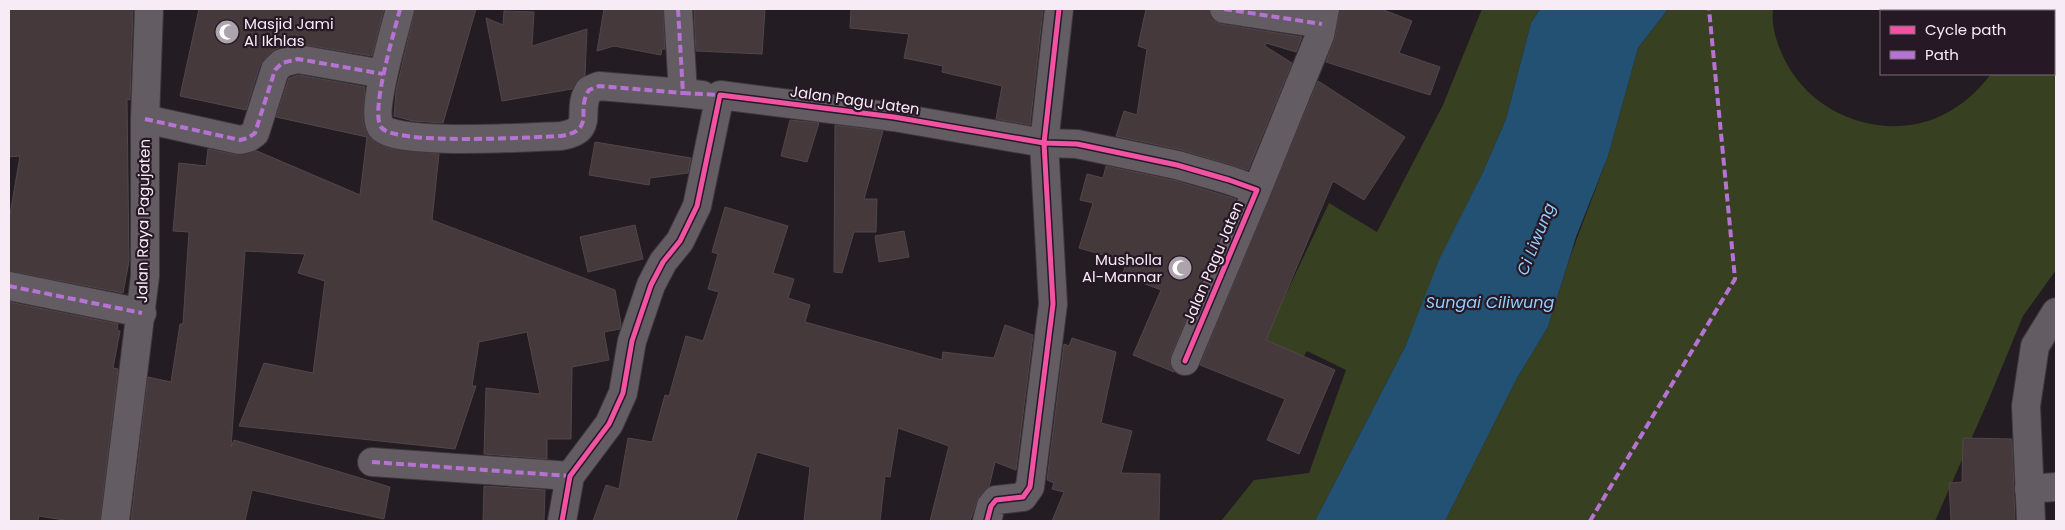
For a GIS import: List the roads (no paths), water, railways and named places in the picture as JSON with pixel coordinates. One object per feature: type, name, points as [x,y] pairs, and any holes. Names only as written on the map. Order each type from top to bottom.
[{"type":"street","name":"Jalan Raya Pagujaten","points":[[115,521],[142,313],[145,276],[145,119],[148,9]]},
{"type":"street","points":[[145,119],[240,140],[248,138],[255,133],[275,70],[282,63],[298,59],[383,74],[400,9]]},
{"type":"street","points":[[678,9],[684,93]]},
{"type":"street","points":[[987,521],[991,506],[996,500],[1023,497],[1030,487],[1053,304],[1044,143],[1059,9]]},
{"type":"street","points":[[1224,9],[1324,16],[1320,35],[1256,190]]},
{"type":"street","name":"Jalan Pagu Jaten","points":[[383,74],[378,117],[381,128],[390,134],[424,139],[561,136],[575,134],[583,125],[587,92],[599,86],[720,95],[894,117],[1044,143],[1077,144],[1177,166],[1229,180],[1256,190],[1186,361]]},
{"type":"street","points":[[562,521],[570,476],[609,424],[623,393],[632,342],[651,285],[663,262],[680,241],[697,206],[720,95]]},
{"type":"street","points":[[9,286],[142,313]]},
{"type":"street","points":[[2030,504],[2026,406],[2035,346],[2056,312]]},
{"type":"street","points":[[372,462],[570,476]]},
{"type":"street","points":[[2030,504],[2056,487]]},
{"type":"water","name":"Sungai Ciliwung","points":[[1540,9],[1668,9],[1638,48],[1608,156],[1576,237],[1548,327],[1517,378],[1445,521],[1315,521],[1405,347],[1439,260],[1483,172],[1506,119],[1531,23]]},
{"type":"place","name":"Masjid Jami Al Ikhlas","points":[[227,32]]},
{"type":"place","name":"Musholla Al-Mannar","points":[[1180,268]]},
{"type":"water label","name":"Ci Liwung","points":[[1536,239]]}]
